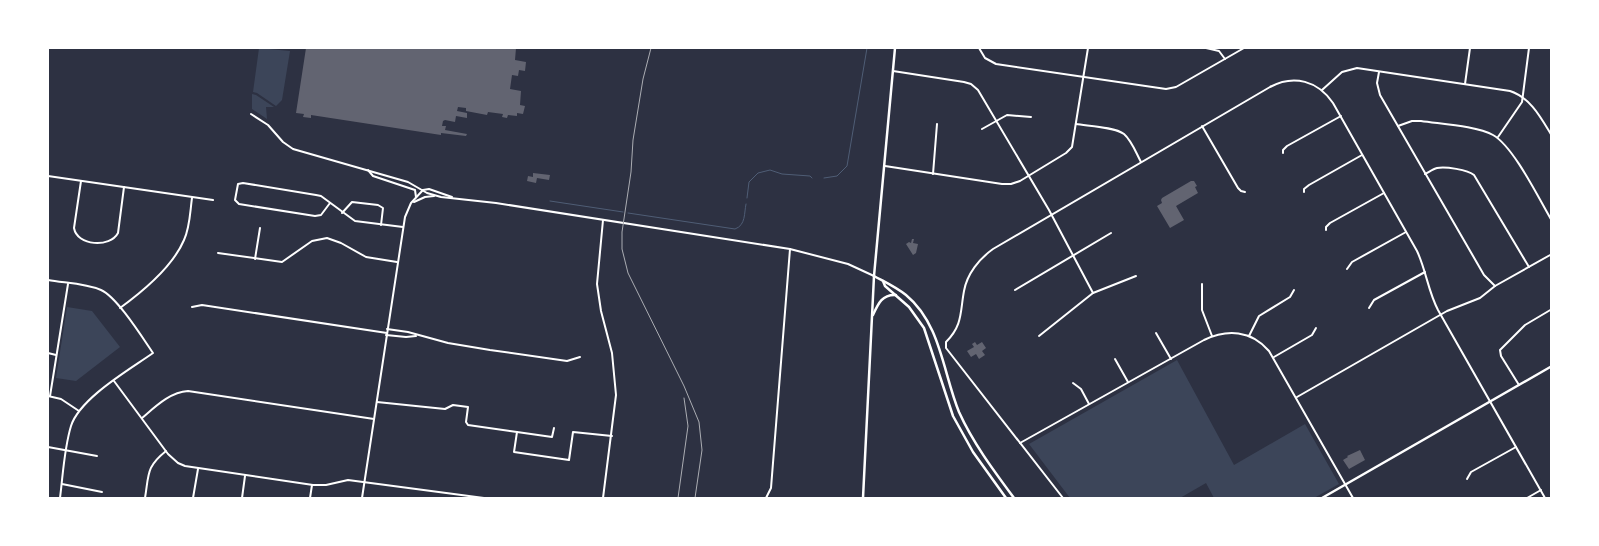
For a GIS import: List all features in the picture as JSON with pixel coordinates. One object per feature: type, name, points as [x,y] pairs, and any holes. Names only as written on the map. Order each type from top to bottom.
[{"type":"main road","points":[[863,498],[874,276],[895,48]]},
{"type":"main road","points":[[874,276],[906,295],[926,318],[933,333],[955,401],[967,428],[988,462],[1014,498]]},
{"type":"main road","points":[[883,281],[885,286],[897,295],[916,315],[924,328],[953,414],[963,436],[1006,498]]},
{"type":"main road","points":[[872,319],[882,298],[888,295],[897,295]]},
{"type":"main road","points":[[1322,498],[1552,366]]},
{"type":"street","points":[[979,48],[988,60],[996,64],[1162,89],[1173,88],[1244,48]]},
{"type":"street","points":[[885,166],[1007,184],[1014,183],[1029,175],[1068,152],[1073,142],[1088,48]]},
{"type":"street","points":[[1206,48],[1219,51],[1225,59]]},
{"type":"street","points":[[1464,84],[1470,48]]},
{"type":"street","points":[[1498,138],[1522,102],[1529,48]]},
{"type":"street","points":[[1322,90],[1334,78],[1348,70],[1357,68],[1510,92],[1533,106],[1552,136]]},
{"type":"street","points":[[893,71],[971,84],[978,90],[1029,175],[1093,293]]},
{"type":"street","points":[[1379,71],[1378,92],[1484,275],[1495,286]]},
{"type":"street","points":[[1063,498],[946,344],[958,328],[966,285],[978,262],[988,253],[1202,126],[1280,82],[1291,80],[1312,83],[1322,90],[1341,116],[1421,260],[1430,294],[1441,315],[1545,498]]},
{"type":"street","points":[[251,114],[268,124],[283,142],[293,149],[408,182],[436,196],[496,203],[790,249],[848,264],[874,276]]},
{"type":"street","points":[[982,129],[1010,114],[1031,117]]},
{"type":"street","points":[[1283,153],[1287,146],[1341,116]]},
{"type":"street","points":[[1398,126],[1412,121],[1421,121],[1476,129],[1498,138],[1510,149],[1552,221]]},
{"type":"street","points":[[933,174],[937,124]]},
{"type":"street","points":[[1076,124],[1120,132],[1128,139],[1141,162]]},
{"type":"street","points":[[1202,126],[1238,188],[1245,192]]},
{"type":"street","points":[[1304,192],[1304,189],[1309,185],[1362,155]]},
{"type":"street","points":[[1425,174],[1440,167],[1467,171],[1474,175],[1529,267]]},
{"type":"street","points":[[368,170],[373,176],[409,186],[415,190],[416,198]]},
{"type":"street","points":[[48,176],[213,200]]},
{"type":"street","points":[[80,181],[74,228],[75,234],[83,240],[104,243],[114,238],[118,233],[124,187]]},
{"type":"street","points":[[330,204],[321,215],[315,216],[239,204],[235,200],[236,186],[243,182],[321,196],[355,221],[403,228]]},
{"type":"street","points":[[362,498],[397,262],[406,214],[412,202],[423,190],[429,189],[450,195],[453,198]]},
{"type":"street","points":[[1326,230],[1330,223],[1384,193]]},
{"type":"street","points":[[412,202],[425,197],[436,196]]},
{"type":"street","points":[[120,308],[140,292],[179,249],[187,233],[192,197]]},
{"type":"street","points":[[342,213],[352,202],[378,205],[383,208],[381,225]]},
{"type":"street","points":[[602,498],[612,436],[616,381],[597,284],[603,220]]},
{"type":"street","points":[[256,259],[260,228]]},
{"type":"street","points":[[1348,269],[1352,262],[1406,232]]},
{"type":"street","points":[[1015,290],[1111,233]]},
{"type":"street","points":[[218,253],[286,262],[312,241],[326,238],[342,243],[366,257],[397,262]]},
{"type":"street","points":[[766,498],[771,488],[790,249]]},
{"type":"street","points":[[1296,397],[1457,306],[1474,300],[1552,254]]},
{"type":"street","points":[[1369,308],[1374,300],[1425,272]]},
{"type":"street","points":[[1039,336],[1093,293],[1136,276]]},
{"type":"street","points":[[48,280],[100,290],[110,296],[154,353],[114,381],[87,402],[79,411],[72,425],[66,451],[60,498]]},
{"type":"street","points":[[68,284],[49,396],[61,399],[79,411]]},
{"type":"street","points":[[1202,284],[1202,310],[1212,336]]},
{"type":"street","points":[[1250,336],[1259,316],[1290,296],[1294,290]]},
{"type":"street","points":[[192,307],[202,305],[406,337],[419,335]]},
{"type":"street","points":[[1519,385],[1500,350],[1525,325],[1552,309]]},
{"type":"street","points":[[1273,358],[1312,335],[1316,328]]},
{"type":"street","points":[[387,329],[448,343],[567,361],[580,357]]},
{"type":"street","points":[[1020,443],[1212,336],[1231,332],[1250,336],[1266,348],[1353,498]]},
{"type":"street","points":[[1156,333],[1171,358]]},
{"type":"street","points":[[48,353],[56,355]]},
{"type":"street","points":[[1115,359],[1128,382]]},
{"type":"street","points":[[114,381],[178,463],[198,468],[312,485],[326,485],[348,480],[484,498]]},
{"type":"street","points":[[1073,383],[1080,389],[1089,404]]},
{"type":"street","points":[[142,418],[171,396],[179,392],[188,391],[374,419]]},
{"type":"street","points":[[376,402],[445,410],[453,405],[462,406],[468,408],[466,422],[469,426],[552,437],[554,428]]},
{"type":"street","points":[[517,432],[514,452],[569,460],[573,432],[612,436]]},
{"type":"street","points":[[1467,479],[1471,472],[1516,447]]},
{"type":"street","points":[[48,448],[97,456]]},
{"type":"street","points":[[146,498],[151,465],[166,450]]},
{"type":"street","points":[[193,498],[198,468]]},
{"type":"street","points":[[242,498],[245,475]]},
{"type":"street","points":[[62,484],[102,492]]},
{"type":"street","points":[[310,498],[312,485]]},
{"type":"street","points":[[1527,498],[1541,490]]},
{"type":"shaded area","points":[[259,48],[290,51],[282,100],[276,106],[253,92]]},
{"type":"shaded area","points":[[252,94],[274,107],[266,107],[267,119],[252,109]]},
{"type":"shaded area","points":[[67,307],[92,311],[120,347],[76,381],[56,378]]},
{"type":"shaded area","points":[[1177,360],[1234,465],[1305,424],[1339,484],[1314,498],[1214,498],[1206,483],[1180,498],[1070,498],[1029,444]]},
{"type":"building","points":[[306,48],[516,48],[515,60],[526,62],[525,71],[519,70],[518,76],[512,75],[510,89],[521,91],[520,105],[525,106],[523,114],[517,113],[517,116],[508,115],[507,118],[502,117],[503,114],[488,112],[487,115],[466,111],[466,108],[458,107],[457,111],[467,113],[467,118],[456,116],[455,122],[445,120],[442,126],[446,126],[445,130],[467,134],[466,136],[441,133],[441,135],[311,115],[311,118],[303,117],[304,114],[296,113]]},
{"type":"building","points":[[533,173],[550,175],[549,180],[537,178],[536,183],[527,181],[528,176],[533,177]]},
{"type":"building","points":[[1194,181],[1197,186],[1195,187],[1198,193],[1176,206],[1184,220],[1170,228],[1157,206],[1162,203],[1162,198]]},
{"type":"building","points":[[912,239],[914,239],[913,243],[918,244],[916,253],[913,255],[906,244],[911,243]]},
{"type":"building","points":[[975,342],[977,345],[982,342],[986,348],[982,351],[985,355],[979,359],[976,354],[971,357],[967,351],[974,347],[972,344]]},
{"type":"building","points":[[1360,450],[1365,460],[1349,469],[1343,460]]},
{"type":"waterway","points":[[824,178],[837,176],[847,166],[867,48]]},
{"type":"waterway","points":[[747,198],[749,182],[758,173],[770,170],[782,174],[810,176],[812,178]]},
{"type":"waterway","points":[[550,201],[623,212]]},
{"type":"waterway","points":[[628,213],[735,229],[743,222],[746,204]]},
{"type":"railway","points":[[651,48],[643,79],[633,140],[631,172],[622,232],[622,249],[628,273],[684,386],[699,422],[702,450],[695,498]]},
{"type":"railway","points":[[678,498],[688,426],[684,398]]}]
